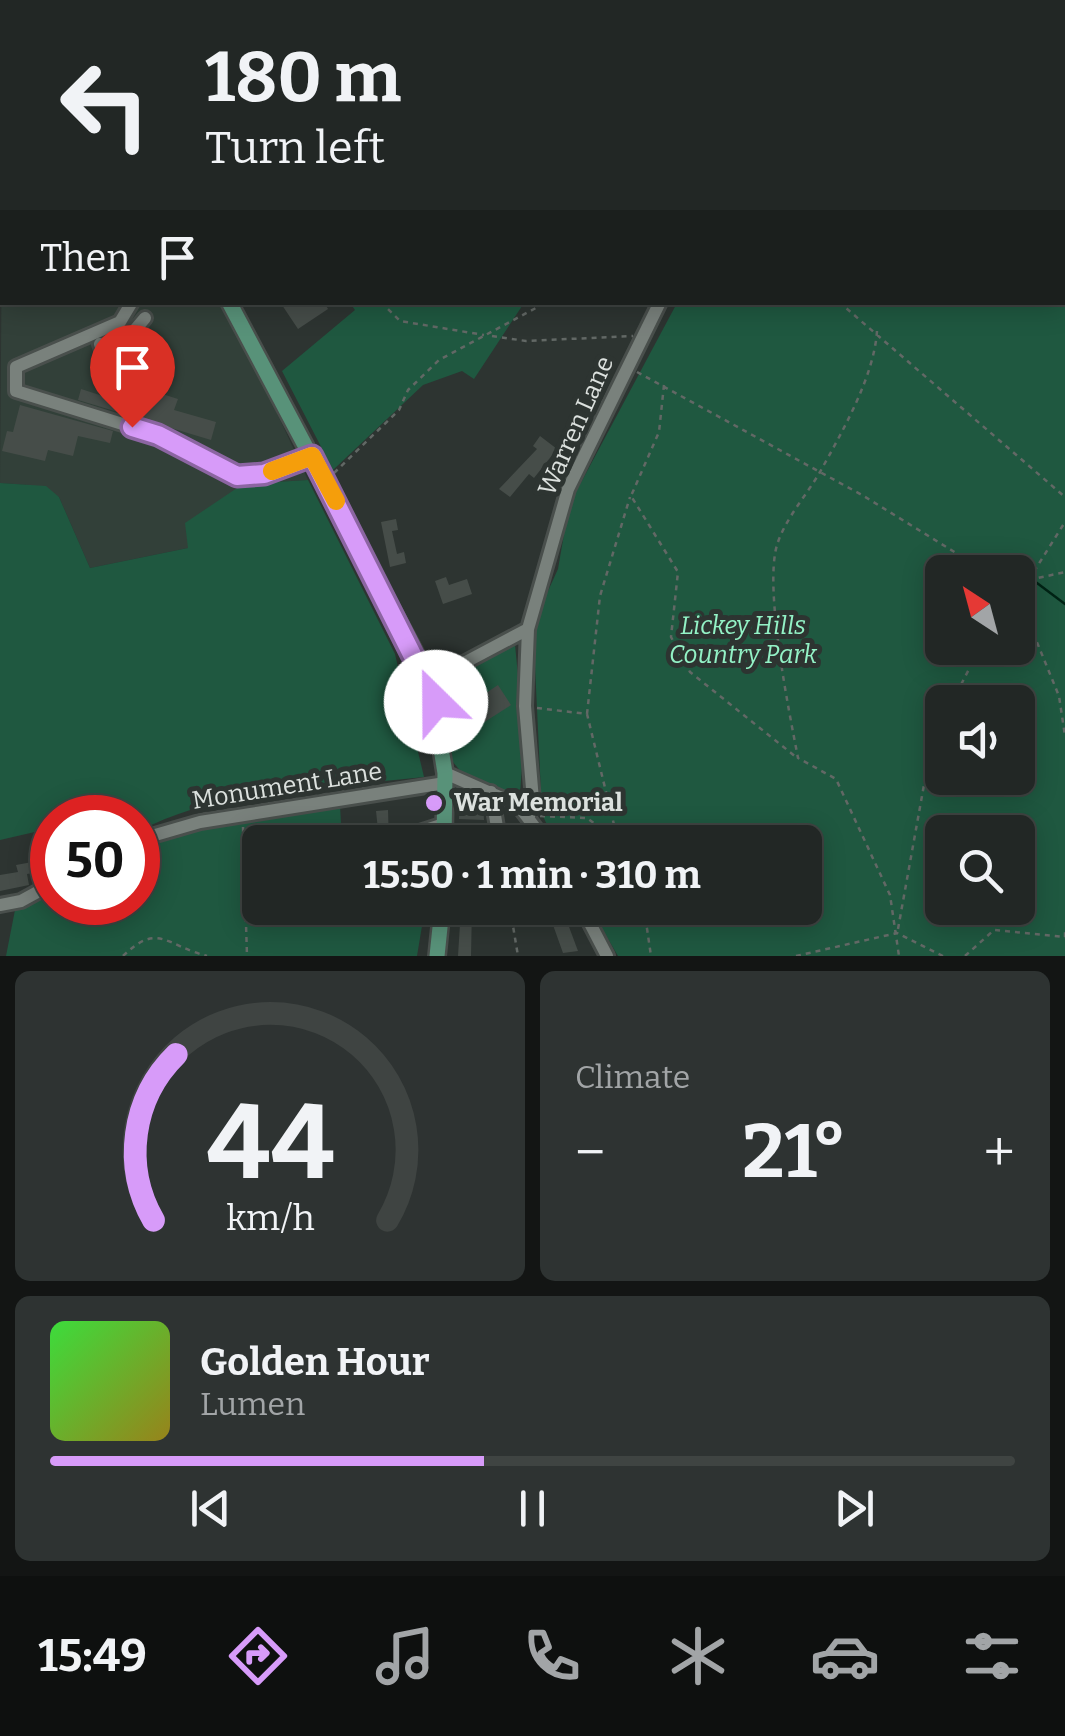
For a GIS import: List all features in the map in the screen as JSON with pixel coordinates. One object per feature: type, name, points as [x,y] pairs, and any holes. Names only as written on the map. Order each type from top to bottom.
[{"type":"main road","points":[[231,305],[430,681],[446,778],[444,824]]},
{"type":"main road","points":[[437,956],[440,925]]},
{"type":"street","points":[[130,305],[120,322],[16,368],[16,391],[158,435],[237,476],[264,474],[312,456]]},
{"type":"street","name":"Warren Lane","points":[[529,816],[534,800],[525,706],[528,629],[568,489],[658,305]]},
{"type":"street","points":[[101,347],[117,351],[145,318]]},
{"type":"street","points":[[96,332],[108,367],[118,379]]},
{"type":"street","points":[[430,681],[528,629]]},
{"type":"street","points":[[446,778],[491,792],[529,816],[535,825]]},
{"type":"street","name":"Monument Lane","points":[[160,830],[446,778]]},
{"type":"street","points":[[491,792],[497,825]]},
{"type":"street","points":[[0,906],[30,896]]},
{"type":"street","points":[[591,925],[607,956]]},
{"type":"path","points":[[383,305],[400,321],[526,341],[640,337]]},
{"type":"path","points":[[324,479],[399,410],[408,390],[439,360],[542,305]]},
{"type":"path","points":[[841,305],[877,331],[1065,497]]},
{"type":"path","points":[[798,758],[784,689],[773,572],[777,544],[820,472],[876,354],[877,331]]},
{"type":"path","points":[[627,367],[862,494],[961,555]]},
{"type":"path","points":[[614,825],[586,714],[600,596],[631,496],[659,432],[664,384]]},
{"type":"path","points":[[631,496],[678,572],[670,638],[690,672],[798,758],[836,779],[890,895],[899,956]]},
{"type":"path","points":[[1035,569],[1065,522]]},
{"type":"path","points":[[1035,578],[1065,572]]},
{"type":"path","points":[[1035,639],[1058,696],[1065,736]]},
{"type":"path","points":[[525,706],[586,714]]},
{"type":"path","points":[[897,934],[925,774]]},
{"type":"path","points":[[242,816],[246,956]]},
{"type":"path","points":[[529,816],[587,818],[596,825]]},
{"type":"path","points":[[513,925],[518,956]]},
{"type":"path","points":[[646,925],[651,956]]},
{"type":"path","points":[[965,956],[994,930],[1065,937],[1065,930]]},
{"type":"path","points":[[796,956],[897,934],[943,956]]},
{"type":"path","points":[[123,956],[134,942],[152,936],[207,956]]},
{"type":"shaded area","points":[[1,305],[220,305],[264,385],[308,480],[243,484],[188,548],[90,568],[59,497],[29,485],[0,483]]},
{"type":"green space","points":[[351,305],[523,305],[474,379],[462,371],[423,385],[333,470],[282,371],[355,310]]},
{"type":"green space","name":"Lickey Hills Country Park","points":[[676,305],[1065,305],[1065,956],[618,956],[600,925],[822,925],[822,825],[547,825],[542,814],[533,624],[558,569],[569,505]]},
{"type":"green space","points":[[308,480],[395,654],[424,777],[239,798],[160,821],[160,795],[30,795],[30,833],[0,840],[0,483],[46,486],[59,497],[90,568],[188,548],[185,523],[243,484]]},
{"type":"green space","points":[[515,645],[524,736],[520,795],[514,797],[462,773],[453,762],[436,687]]},
{"type":"green space","points":[[340,805],[341,825],[242,825],[242,925],[422,925],[417,956],[6,956],[15,910],[30,902],[30,925],[160,925],[160,843],[203,828]]},
{"type":"building","points":[[282,305],[326,305],[328,309],[298,329]]},
{"type":"building","points":[[134,385],[178,399],[174,410],[216,422],[211,440],[78,400],[81,389],[106,397],[109,386],[131,393]]},
{"type":"building","points":[[20,405],[113,431],[110,443],[78,436],[73,456],[48,450],[45,461],[2,451],[7,431],[13,432]]},
{"type":"building","points":[[540,436],[557,449],[534,478],[529,474],[510,497],[499,489],[537,449],[533,446]]},
{"type":"building","points":[[396,519],[398,530],[392,531],[397,554],[404,552],[406,563],[390,567],[381,522]]},
{"type":"building","points":[[446,577],[449,585],[467,579],[472,594],[443,604],[435,581]]},
{"type":"building","points":[[498,685],[511,705],[472,730],[459,711]]},
{"type":"building","points":[[460,796],[483,803],[484,820],[459,819]]},
{"type":"building","points":[[388,810],[388,825],[377,825],[376,811]]},
{"type":"building","points":[[30,862],[29,885],[0,891],[0,875],[18,872],[16,865]]},
{"type":"building","points":[[460,925],[472,925],[471,956],[458,956]]},
{"type":"building","points":[[553,925],[568,925],[578,951],[563,953]]},
{"type":"waterway","points":[[1035,582],[1065,604]]},
{"type":"slow traffic","points":[[272,471],[312,456],[336,501]]},
{"type":"place","name":"War Memorial","points":[[434,803]]},
{"type":"route","points":[[132,427],[158,435],[237,476],[264,474],[312,456],[430,681],[436,702]]}]
